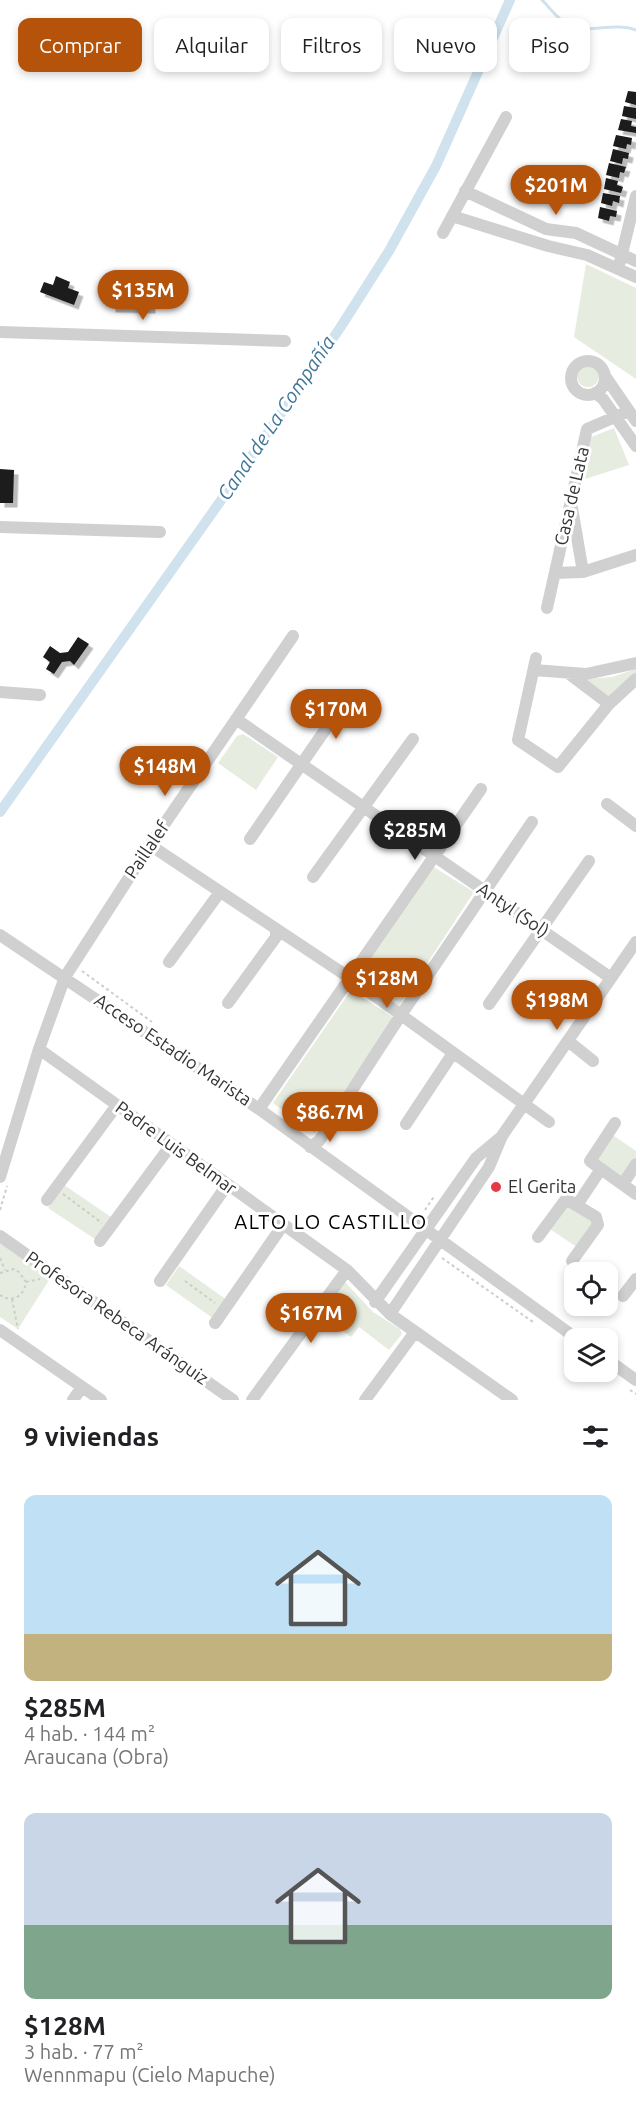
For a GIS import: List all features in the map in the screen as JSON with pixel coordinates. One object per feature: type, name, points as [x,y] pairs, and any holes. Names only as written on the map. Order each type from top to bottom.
[{"type":"street","points":[[442,233],[506,117]]},
{"type":"street","points":[[465,191],[546,229],[576,233],[636,261]]},
{"type":"street","points":[[618,269],[636,196]]},
{"type":"street","points":[[452,216],[548,246],[587,255],[636,277]]},
{"type":"street","points":[[0,332],[285,341]]},
{"type":"street","points":[[632,416],[600,366],[590,361],[579,363],[572,372],[572,383],[579,392],[595,393],[616,416],[636,446]]},
{"type":"street","points":[[595,393],[603,386],[605,376]]},
{"type":"street","name":"Casa de Lata","points":[[547,608],[587,429],[616,416],[632,416]]},
{"type":"street","points":[[571,501],[583,572]]},
{"type":"street","points":[[0,527],[160,532]]},
{"type":"street","points":[[555,573],[583,572],[636,555]]},
{"type":"street","name":"Paillalef","points":[[5,1177],[39,1049],[65,977],[150,846],[293,636]]},
{"type":"street","points":[[636,663],[599,672],[568,673],[535,664],[518,740],[557,766],[609,704],[636,679]]},
{"type":"street","points":[[568,673],[609,704]]},
{"type":"street","points":[[0,692],[40,695]]},
{"type":"street","points":[[250,839],[347,698]]},
{"type":"street","name":"Antyl (Sol)","points":[[236,719],[542,928],[611,978]]},
{"type":"street","points":[[313,877],[413,739]]},
{"type":"street","points":[[259,1109],[481,789]]},
{"type":"street","points":[[607,804],[634,819]]},
{"type":"street","points":[[310,1147],[319,1141],[532,822]]},
{"type":"street","points":[[150,846],[350,978],[549,1122]]},
{"type":"street","points":[[489,1004],[590,861]]},
{"type":"street","points":[[169,962],[220,892]]},
{"type":"street","points":[[228,1003],[276,937],[276,930]]},
{"type":"street","name":"Acceso Estadio Marista","points":[[0,935],[259,1109],[424,1231],[436,1246],[564,1330]]},
{"type":"street","points":[[390,1314],[489,1167],[502,1136],[636,942]]},
{"type":"street","points":[[568,1041],[594,1061]]},
{"type":"street","name":"Padre Luis Belmar","points":[[39,1049],[346,1270],[375,1302],[390,1314],[512,1400]]},
{"type":"street","points":[[406,1124],[453,1053]]},
{"type":"street","points":[[47,1200],[117,1105]]},
{"type":"street","points":[[615,1123],[590,1161],[636,1194]]},
{"type":"street","points":[[375,1302],[476,1158],[502,1136]]},
{"type":"street","points":[[100,1241],[171,1145]]},
{"type":"street","points":[[623,1184],[636,1164]]},
{"type":"street","points":[[577,1205],[601,1169]]},
{"type":"street","points":[[160,1281],[227,1185]]},
{"type":"street","points":[[538,1237],[566,1199],[577,1205],[598,1221],[572,1261]]},
{"type":"street","points":[[215,1323],[284,1225]]},
{"type":"street","name":"Profesora Rebeca Aránguiz","points":[[0,1236],[233,1400]]},
{"type":"street","points":[[252,1400],[346,1270]]},
{"type":"street","points":[[623,1296],[636,1279]]},
{"type":"street","points":[[0,1330],[101,1400]]},
{"type":"street","points":[[368,1399],[415,1332]]},
{"type":"street","points":[[618,1367],[636,1380]]},
{"type":"street","points":[[73,1400],[82,1387]]},
{"type":"path","points":[[82,967],[84,973],[91,979],[156,1025]]},
{"type":"path","points":[[0,1210],[5,1177]]},
{"type":"path","points":[[56,1188],[109,1229]]},
{"type":"path","points":[[436,1246],[536,1324]]},
{"type":"path","points":[[0,1258],[5,1270]]},
{"type":"path","points":[[0,1273],[5,1270],[20,1272],[26,1282]]},
{"type":"path","points":[[26,1282],[42,1279]]},
{"type":"path","points":[[184,1281],[224,1309]]},
{"type":"path","points":[[0,1295],[12,1299],[22,1293],[26,1282]]},
{"type":"path","points":[[12,1299],[18,1329]]},
{"type":"shaded area","points":[[586,264],[636,288],[636,379],[574,337]]},
{"type":"shaded area","points":[[584,365],[592,365],[599,372],[599,380],[592,387],[584,387],[577,380],[577,372]]},
{"type":"shaded area","points":[[614,428],[629,465],[582,480],[589,438]]},
{"type":"shaded area","points":[[636,669],[636,674],[608,698],[585,679],[612,677]]},
{"type":"shaded area","points":[[243,734],[278,757],[256,790],[218,763],[237,736]]},
{"type":"shaded area","points":[[432,866],[474,892],[399,1006],[356,977]]},
{"type":"shaded area","points":[[351,990],[394,1018],[315,1133],[273,1103]]},
{"type":"shaded area","points":[[611,1134],[636,1151],[636,1158],[622,1178],[594,1159]]},
{"type":"shaded area","points":[[64,1185],[111,1217],[95,1239],[48,1208]]},
{"type":"shaded area","points":[[564,1204],[594,1218],[595,1225],[578,1248],[547,1227]]},
{"type":"shaded area","points":[[0,1239],[51,1277],[18,1329],[0,1317]]},
{"type":"shaded area","points":[[179,1266],[227,1300],[214,1319],[166,1285]]},
{"type":"shaded area","points":[[344,1281],[373,1312],[400,1329],[402,1334],[389,1350],[359,1327],[351,1337],[321,1315]]},
{"type":"building","points":[[628,91],[636,92],[636,105],[625,102]]},
{"type":"building","points":[[624,106],[636,108],[636,119],[622,116]]},
{"type":"building","points":[[621,119],[632,121],[631,126],[636,127],[636,133],[618,130]]},
{"type":"building","points":[[616,135],[632,138],[631,145],[627,144],[626,149],[613,146]]},
{"type":"building","points":[[613,149],[629,153],[628,159],[623,158],[622,164],[610,161]]},
{"type":"building","points":[[609,163],[626,167],[624,173],[620,172],[619,178],[606,175]]},
{"type":"building","points":[[606,178],[618,181],[617,185],[623,187],[621,193],[604,189]]},
{"type":"building","points":[[603,193],[620,196],[619,203],[613,201],[612,206],[601,203]]},
{"type":"building","points":[[600,207],[617,211],[616,217],[610,216],[609,221],[598,218]]},
{"type":"building","points":[[56,276],[70,282],[68,288],[79,292],[74,305],[40,292],[44,282],[53,285]]},
{"type":"building","points":[[129,285],[137,285],[137,294],[151,294],[151,309],[111,308],[111,294],[129,294]]},
{"type":"building","points":[[0,469],[14,470],[13,503],[0,503]]},
{"type":"building","points":[[78,637],[89,644],[74,665],[70,661],[62,662],[54,674],[46,669],[50,662],[43,657],[50,646],[60,653],[68,652]]},
{"type":"waterway","name":"Canal de La Compañía","points":[[0,812],[222,499],[340,328],[389,251],[436,166],[510,0]]},
{"type":"waterway","points":[[542,0],[562,21],[576,28],[619,27],[636,30]]},
{"type":"place","name":"El Gerita","points":[[496,1187]]},
{"type":"district","name":"ALTO LO CASTILLO","points":[[331,1222]]}]
